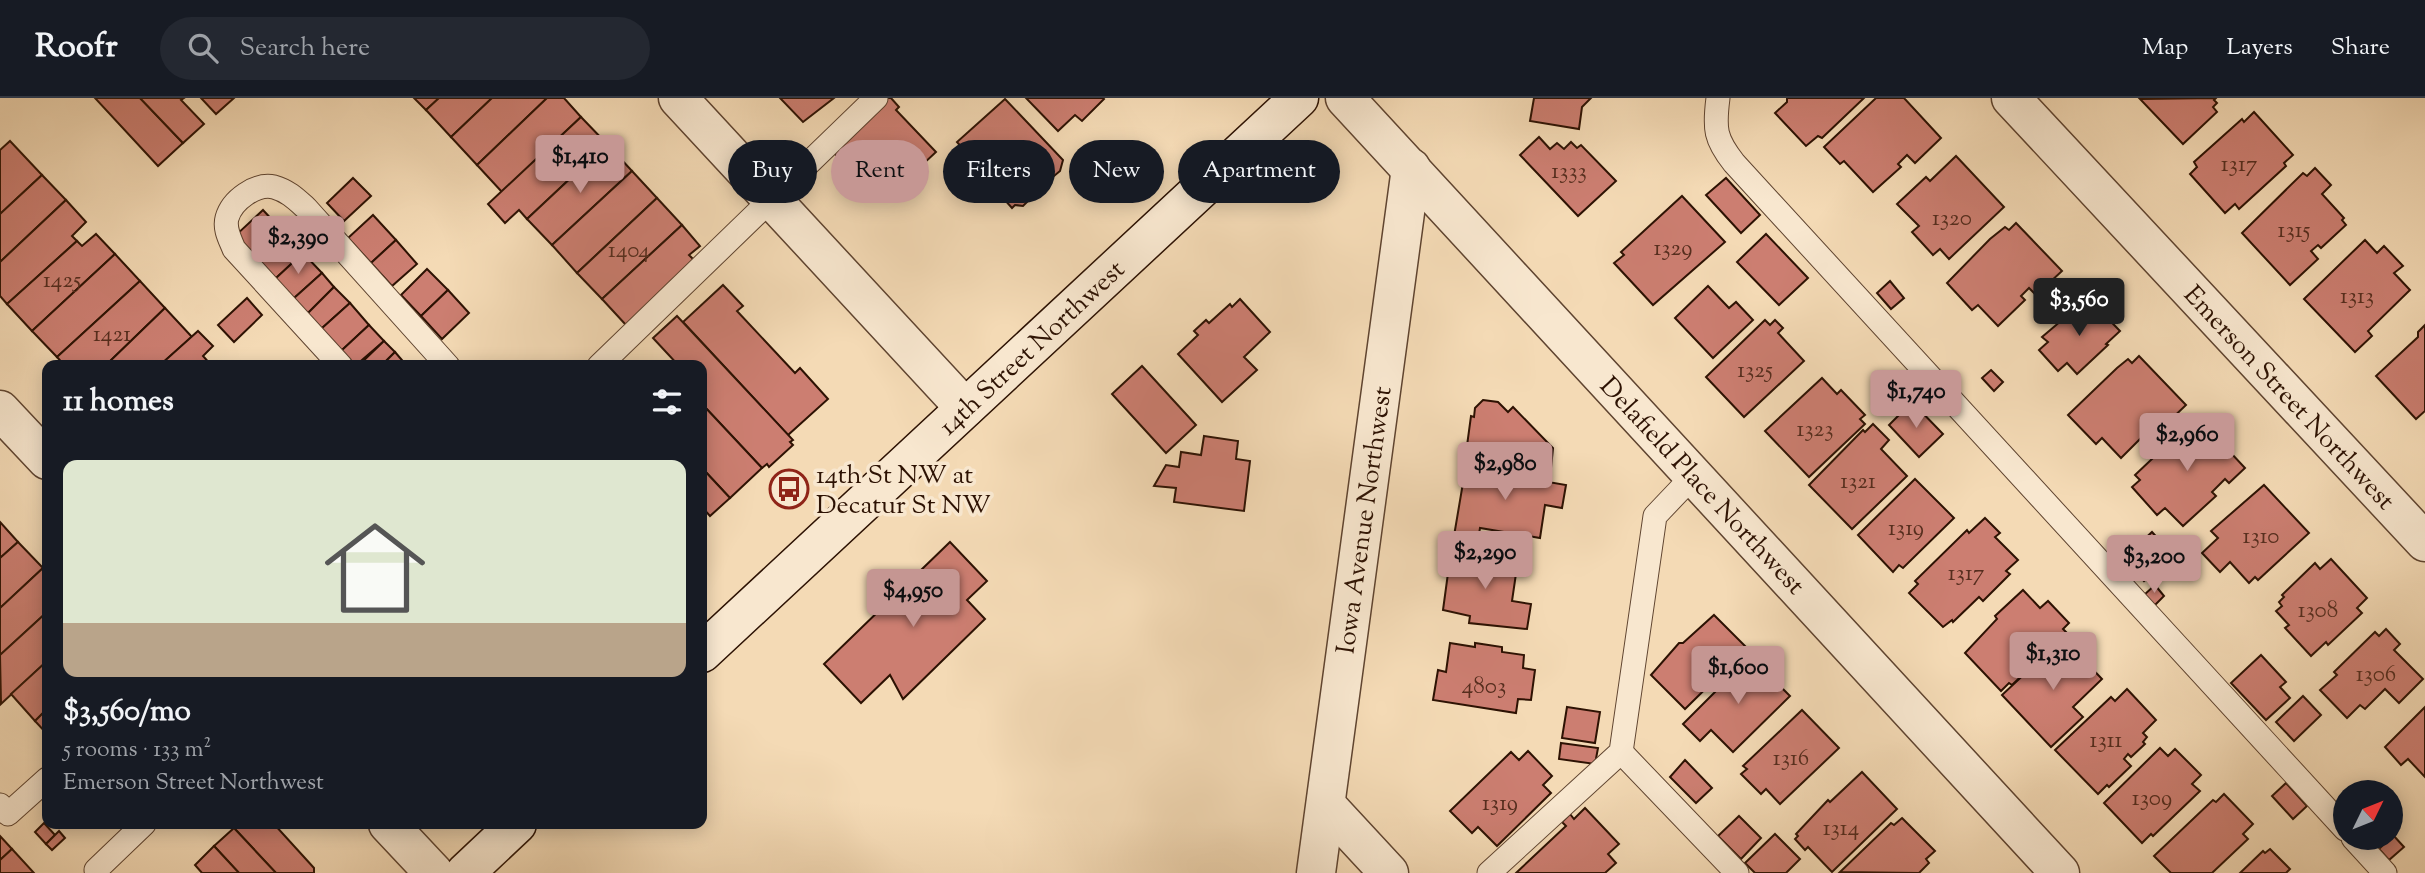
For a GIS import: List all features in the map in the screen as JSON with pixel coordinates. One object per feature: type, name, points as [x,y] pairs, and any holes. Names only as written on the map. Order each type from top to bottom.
[{"type":"street","points":[[678,98],[728,152]]},
{"type":"street","name":"14th Street Northwest","points":[[707,648],[1299,98]]},
{"type":"street","name":"Delafield Place Northwest","points":[[1345,98],[2060,873]]},
{"type":"street","name":"Emerson Street Northwest","points":[[2011,98],[2425,542]]},
{"type":"street","name":"Iowa Avenue Northwest","points":[[1315,873],[1411,168]]},
{"type":"street","points":[[776,203],[965,408]]},
{"type":"street","points":[[0,410],[42,455]]},
{"type":"street","points":[[1326,806],[1389,873]]},
{"type":"street","points":[[393,829],[434,873]]},
{"type":"street","points":[[465,873],[512,829]]},
{"type":"lane","points":[[817,154],[876,98]]},
{"type":"lane","points":[[1718,98],[1715,118],[1717,142],[1734,163],[2333,816]]},
{"type":"lane","points":[[336,360],[234,249],[226,232],[227,217],[237,201],[253,189],[270,186],[288,192],[306,208],[443,360]]},
{"type":"lane","points":[[605,360],[766,203]]},
{"type":"lane","points":[[1489,873],[1621,752],[1655,516],[1694,475]]},
{"type":"lane","points":[[1621,752],[1737,873]]},
{"type":"lane","points":[[0,805],[8,814],[42,783]]},
{"type":"lane","points":[[96,870],[139,829]]},
{"type":"lane","points":[[2364,850],[2385,873]]},
{"type":"building","points":[[95,98],[140,98],[183,143],[158,166]]},
{"type":"building","points":[[140,98],[184,98],[181,100],[204,124],[183,143]]},
{"type":"building","points":[[201,98],[234,98],[216,114]]},
{"type":"building","points":[[414,98],[439,98],[426,110]]},
{"type":"building","points":[[439,98],[492,98],[451,137],[426,110]]},
{"type":"building","points":[[492,98],[547,98],[477,165],[451,137]]},
{"type":"building","points":[[547,98],[564,98],[581,117],[502,192],[477,165]]},
{"type":"building","points":[[780,98],[834,98],[803,122]]},
{"type":"building","points":[[882,98],[891,98],[899,107],[896,110],[925,140],[845,140]]},
{"type":"building","points":[[1026,98],[1104,99],[1082,121],[1075,115],[1058,131]]},
{"type":"building","points":[[1534,98],[1591,98],[1582,107],[1579,129],[1530,121]]},
{"type":"building","points":[[1787,98],[1864,98],[1822,138],[1818,136],[1806,146],[1775,113],[1787,102]]},
{"type":"building","points":[[1876,98],[1904,98],[1941,138],[1915,163],[1907,155],[1898,164],[1901,167],[1873,192],[1844,161],[1840,164],[1824,147]]},
{"type":"building","points":[[2216,98],[2214,100],[2217,103],[2213,107],[2217,112],[2183,144],[2140,99]]},
{"type":"building","points":[[1005,99],[1044,140],[959,140]]},
{"type":"building","points":[[2254,112],[2293,155],[2284,163],[2286,166],[2239,209],[2235,204],[2225,213],[2190,174],[2197,167],[2194,162],[2242,119],[2244,122]]},
{"type":"building","points":[[581,117],[607,144],[527,219],[519,210],[505,223],[488,204]]},
{"type":"building","points":[[1539,137],[1550,149],[1557,143],[1564,149],[1571,142],[1577,148],[1581,145],[1616,181],[1578,216],[1520,155]]},
{"type":"building","points":[[10,141],[42,175],[0,214],[0,150]]},
{"type":"building","points":[[607,144],[632,171],[552,245],[527,219]]},
{"type":"building","points":[[929,145],[936,152],[929,159]]},
{"type":"building","points":[[1055,152],[1063,160],[1060,171],[1055,175]]},
{"type":"building","points":[[1956,156],[2004,207],[1949,259],[1940,249],[1933,255],[1912,232],[1919,226],[1897,204],[1926,177],[1930,181]]},
{"type":"building","points":[[2315,168],[2331,185],[2322,194],[2344,218],[2342,220],[2346,225],[2321,248],[2318,245],[2311,251],[2318,259],[2290,285],[2242,233],[2303,173],[2307,176]]},
{"type":"building","points":[[632,171],[657,198],[577,273],[552,245]]},
{"type":"building","points":[[42,175],[66,200],[0,262],[0,214]]},
{"type":"building","points":[[353,178],[371,196],[344,221],[327,203]]},
{"type":"building","points":[[1726,178],[1760,215],[1741,233],[1706,195]]},
{"type":"building","points":[[1682,196],[1725,242],[1653,305],[1614,263],[1624,255],[1621,252]]},
{"type":"building","points":[[657,198],[682,225],[602,299],[577,273]]},
{"type":"building","points":[[66,200],[86,222],[72,236],[77,241],[7,304],[0,296],[0,262]]},
{"type":"building","points":[[1008,203],[1026,203],[1023,206],[1015,205],[1012,208]]},
{"type":"building","points":[[263,210],[286,235],[258,261],[235,236]]},
{"type":"building","points":[[373,215],[396,240],[371,263],[348,238]]},
{"type":"building","points":[[2016,223],[2062,271],[2036,295],[2029,288],[2021,296],[2025,300],[1998,326],[1978,305],[1972,310],[1947,283],[1990,239],[2005,227],[2009,230]]},
{"type":"building","points":[[682,225],[700,246],[689,255],[695,261],[626,325],[602,299]]},
{"type":"building","points":[[96,234],[115,254],[32,331],[7,304],[77,241],[82,246]]},
{"type":"building","points":[[1766,234],[1808,278],[1779,305],[1737,262]]},
{"type":"building","points":[[286,235],[303,253],[275,279],[258,261]]},
{"type":"building","points":[[396,240],[417,264],[392,286],[371,263]]},
{"type":"building","points":[[2365,240],[2377,253],[2384,246],[2403,266],[2394,273],[2410,290],[2368,331],[2372,336],[2355,352],[2304,299]]},
{"type":"building","points":[[303,253],[322,273],[293,299],[275,279]]},
{"type":"building","points":[[115,254],[140,281],[57,357],[32,331]]},
{"type":"building","points":[[427,269],[448,290],[421,316],[401,295]]},
{"type":"building","points":[[322,273],[334,287],[307,314],[293,299]]},
{"type":"building","points":[[140,281],[165,308],[111,360],[60,360],[57,357]]},
{"type":"building","points":[[1890,281],[1904,298],[1891,309],[1877,293]]},
{"type":"building","points":[[723,285],[743,306],[737,311],[795,373],[800,368],[828,399],[788,435],[683,322]]},
{"type":"building","points":[[1708,286],[1729,308],[1736,302],[1753,320],[1713,358],[1675,318]]},
{"type":"building","points":[[334,287],[350,303],[321,329],[307,314]]},
{"type":"building","points":[[448,290],[469,313],[442,339],[421,316]]},
{"type":"building","points":[[247,298],[262,315],[234,342],[218,325]]},
{"type":"building","points":[[2088,298],[2120,331],[2077,374],[2067,363],[2058,371],[2039,350],[2048,342],[2042,337]]},
{"type":"building","points":[[1240,299],[1270,332],[1244,357],[1257,370],[1222,402],[1178,354],[1198,335],[1194,331],[1206,320],[1209,323],[1230,304],[1232,307]]},
{"type":"building","points":[[350,303],[369,325],[341,351],[321,329]]},
{"type":"building","points":[[165,308],[192,337],[166,360],[111,360]]},
{"type":"building","points":[[677,316],[793,440],[790,442],[793,445],[769,467],[767,464],[762,468],[707,409],[707,360],[673,360],[653,338]]},
{"type":"building","points":[[1765,320],[1770,325],[1775,320],[1783,328],[1778,333],[1804,361],[1744,417],[1706,377]]},
{"type":"building","points":[[369,325],[384,341],[362,360],[349,360],[341,351]]},
{"type":"building","points":[[2425,325],[2425,411],[2416,419],[2376,376],[2418,337],[2418,332]]},
{"type":"building","points":[[198,331],[213,346],[203,356],[207,360],[166,360]]},
{"type":"building","points":[[384,341],[395,352],[387,360],[364,360]]},
{"type":"building","points":[[395,352],[402,360],[387,360]]},
{"type":"building","points":[[2139,356],[2186,405],[2163,427],[2155,419],[2145,428],[2147,432],[2121,458],[2102,438],[2096,444],[2068,415],[2117,368],[2128,359],[2132,363]]},
{"type":"building","points":[[1142,366],[1196,425],[1166,453],[1112,394]]},
{"type":"building","points":[[1991,370],[2003,382],[1994,391],[1982,378]]},
{"type":"building","points":[[1822,378],[1837,394],[1841,390],[1865,415],[1860,419],[1865,424],[1809,477],[1765,431]]},
{"type":"building","points":[[1483,400],[1498,402],[1508,412],[1513,407],[1553,448],[1551,468],[1477,458],[1477,454],[1466,453],[1471,416],[1474,417],[1475,408]]},
{"type":"building","points":[[1912,402],[1943,434],[1919,457],[1889,425]]},
{"type":"building","points":[[707,409],[762,468],[730,498],[707,473]]},
{"type":"building","points":[[2200,420],[2245,468],[2229,483],[2225,479],[2212,492],[2216,496],[2183,526],[2165,508],[2157,515],[2132,487],[2140,480],[2135,475],[2189,424],[2192,427]]},
{"type":"building","points":[[1873,424],[1889,440],[1881,449],[1907,476],[1852,529],[1809,485],[1863,430],[1865,432]]},
{"type":"building","points":[[1204,436],[1238,441],[1236,459],[1250,461],[1244,511],[1174,502],[1176,488],[1154,486],[1166,465],[1179,467],[1181,452],[1201,455]]},
{"type":"building","points":[[1466,465],[1548,478],[1548,482],[1566,485],[1562,508],[1545,505],[1540,538],[1480,528],[1478,540],[1454,536]]},
{"type":"building","points":[[707,473],[730,498],[710,516],[707,513]]},
{"type":"building","points":[[1915,479],[1954,518],[1903,568],[1899,565],[1893,572],[1858,535]]},
{"type":"building","points":[[2264,485],[2309,533],[2258,580],[2255,577],[2249,583],[2230,562],[2220,572],[2202,553],[2218,538],[2211,531]]},
{"type":"building","points":[[1985,518],[2000,533],[1995,537],[2018,560],[2006,571],[2010,574],[1983,601],[1979,597],[1953,622],[1952,620],[1943,627],[1909,593],[1918,584],[1915,581],[1967,530],[1969,533]]},
{"type":"building","points":[[0,522],[18,542],[0,558]]},
{"type":"building","points":[[2152,532],[2173,555],[2144,581],[2123,559]]},
{"type":"building","points":[[18,542],[42,569],[0,608],[0,558]]},
{"type":"building","points":[[950,542],[987,581],[967,600],[985,619],[903,699],[890,675],[861,703],[824,664]]},
{"type":"building","points":[[1451,551],[1518,560],[1512,601],[1531,604],[1527,629],[1469,623],[1470,616],[1443,610]]},
{"type":"building","points":[[2331,559],[2367,598],[2357,608],[2362,613],[2328,645],[2326,642],[2311,656],[2285,628],[2289,625],[2276,611],[2282,606],[2279,602],[2284,597],[2282,595],[2315,563],[2320,569]]},
{"type":"building","points":[[42,569],[42,617],[0,655],[0,608]]},
{"type":"building","points":[[2155,585],[2164,596],[2154,606],[2144,595]]},
{"type":"building","points":[[2023,590],[2040,608],[2048,601],[2069,623],[2063,629],[2067,633],[2012,685],[2009,683],[2001,691],[1965,653],[1997,619],[1995,616]]},
{"type":"building","points":[[1714,615],[1747,648],[1685,709],[1651,675],[1679,643],[1683,643]]},
{"type":"building","points":[[42,617],[42,666],[1,704],[0,655]]},
{"type":"building","points":[[2386,629],[2400,644],[2394,650],[2423,679],[2399,703],[2385,689],[2365,709],[2360,705],[2347,718],[2320,690],[2337,675],[2334,672],[2375,632],[2379,636]]},
{"type":"building","points":[[2063,638],[2102,679],[2073,707],[2083,717],[2051,747],[2002,695]]},
{"type":"building","points":[[1450,643],[1502,647],[1502,652],[1524,655],[1523,668],[1535,670],[1531,700],[1518,699],[1516,713],[1433,700],[1438,670],[1446,672]]},
{"type":"building","points":[[2261,655],[2286,682],[2280,687],[2290,698],[2266,720],[2231,683]]},
{"type":"building","points":[[1753,659],[1790,696],[1733,752],[1711,730],[1700,741],[1683,724],[1742,665],[1744,667]]},
{"type":"building","points":[[42,666],[42,714],[35,721],[11,694]]},
{"type":"building","points":[[2127,689],[2156,720],[2143,733],[2147,737],[2143,742],[2145,744],[2131,757],[2128,754],[2124,759],[2131,766],[2098,794],[2055,750],[2111,697],[2115,701]]},
{"type":"building","points":[[2303,696],[2321,715],[2294,741],[2276,722]]},
{"type":"building","points":[[1567,707],[1600,712],[1595,743],[1562,738]]},
{"type":"building","points":[[2425,707],[2425,777],[2408,759],[2401,765],[2385,747]]},
{"type":"building","points":[[1802,710],[1839,748],[1780,804],[1766,789],[1761,794],[1741,774],[1747,769],[1743,766]]},
{"type":"building","points":[[42,714],[42,729],[35,721]]},
{"type":"building","points":[[1561,743],[1598,748],[1595,764],[1559,759]]},
{"type":"building","points":[[2160,748],[2168,756],[2175,749],[2201,775],[2192,784],[2200,791],[2153,836],[2151,834],[2142,843],[2104,803]]},
{"type":"building","points":[[1528,751],[1552,776],[1543,785],[1551,793],[1497,846],[1478,827],[1472,833],[1450,811],[1511,752],[1519,760]]},
{"type":"building","points":[[1685,760],[1712,788],[1696,803],[1670,777]]},
{"type":"building","points":[[1862,772],[1897,809],[1832,872],[1808,847],[1805,850],[1795,839],[1798,836],[1796,834],[1828,800],[1830,802]]},
{"type":"building","points":[[2286,783],[2307,806],[2293,819],[2272,796]]},
{"type":"building","points":[[2224,794],[2253,824],[2243,834],[2248,839],[2212,873],[2171,873],[2154,856],[2213,800],[2216,802]]},
{"type":"building","points":[[1585,808],[1619,844],[1608,854],[1616,863],[1605,873],[1516,873],[1566,826],[1562,822],[1570,814],[1574,819]]},
{"type":"building","points":[[1739,816],[1761,838],[1741,859],[1718,836]]},
{"type":"building","points":[[1902,818],[1935,851],[1926,859],[1929,863],[1919,873],[1840,872],[1891,823],[1894,825]]},
{"type":"building","points":[[42,825],[42,829],[50,829],[55,835],[46,844],[35,832]]},
{"type":"building","points":[[235,829],[279,829],[314,868],[314,873],[276,873]]},
{"type":"building","points":[[235,829],[276,873],[239,873],[214,846]]},
{"type":"building","points":[[59,831],[65,838],[52,850],[46,844]]},
{"type":"building","points":[[1775,834],[1800,859],[1786,873],[1755,873],[1745,863]]},
{"type":"building","points":[[0,836],[12,849],[0,860]]},
{"type":"building","points":[[214,846],[239,873],[202,873],[195,865]]},
{"type":"building","points":[[12,849],[34,873],[0,873],[0,860]]},
{"type":"building","points":[[2270,849],[2290,869],[2286,873],[2240,873],[2263,851],[2265,853]]},
{"type":"building","points":[[2380,850],[2401,850],[2389,860]]},
{"type":"place","name":"14th St NW at Decatur St NW","points":[[789,489]]}]
